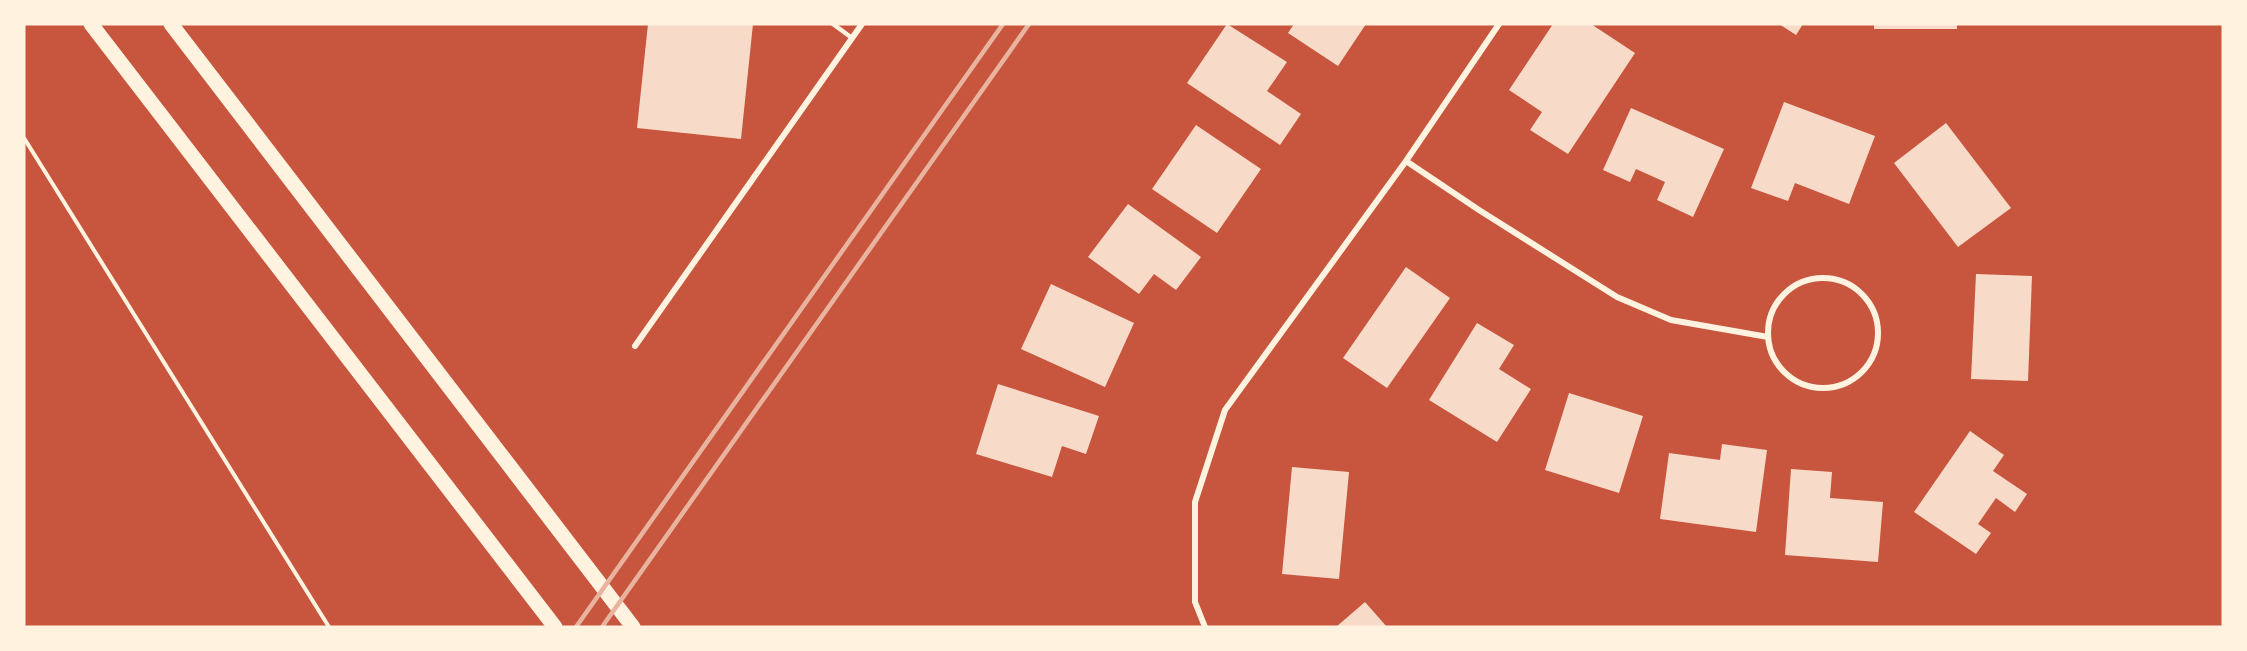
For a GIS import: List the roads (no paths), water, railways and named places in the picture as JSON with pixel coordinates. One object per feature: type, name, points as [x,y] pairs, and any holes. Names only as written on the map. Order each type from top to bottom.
[{"type":"main road","points":[[91,24],[555,627]]},
{"type":"main road","points":[[171,24],[633,627]]},
{"type":"street","points":[[635,346],[862,24]]},
{"type":"street","points":[[1205,627],[1195,602],[1195,502],[1225,410],[1406,161],[1499,24]]},
{"type":"street","points":[[1406,161],[1497,222],[1617,297],[1671,320],[1768,337]]},
{"type":"street","points":[[1828,278],[1846,283],[1861,293],[1873,308],[1878,326],[1878,344],[1872,361],[1861,374],[1846,384],[1829,388],[1811,388],[1794,381],[1781,369],[1772,354],[1768,337],[1770,318],[1778,301],[1791,288],[1809,280],[1828,278]]},
{"type":"lane","points":[[833,24],[852,38]]},
{"type":"railway","points":[[576,627],[1003,24]]},
{"type":"railway","points":[[602,627],[1029,24]]}]
